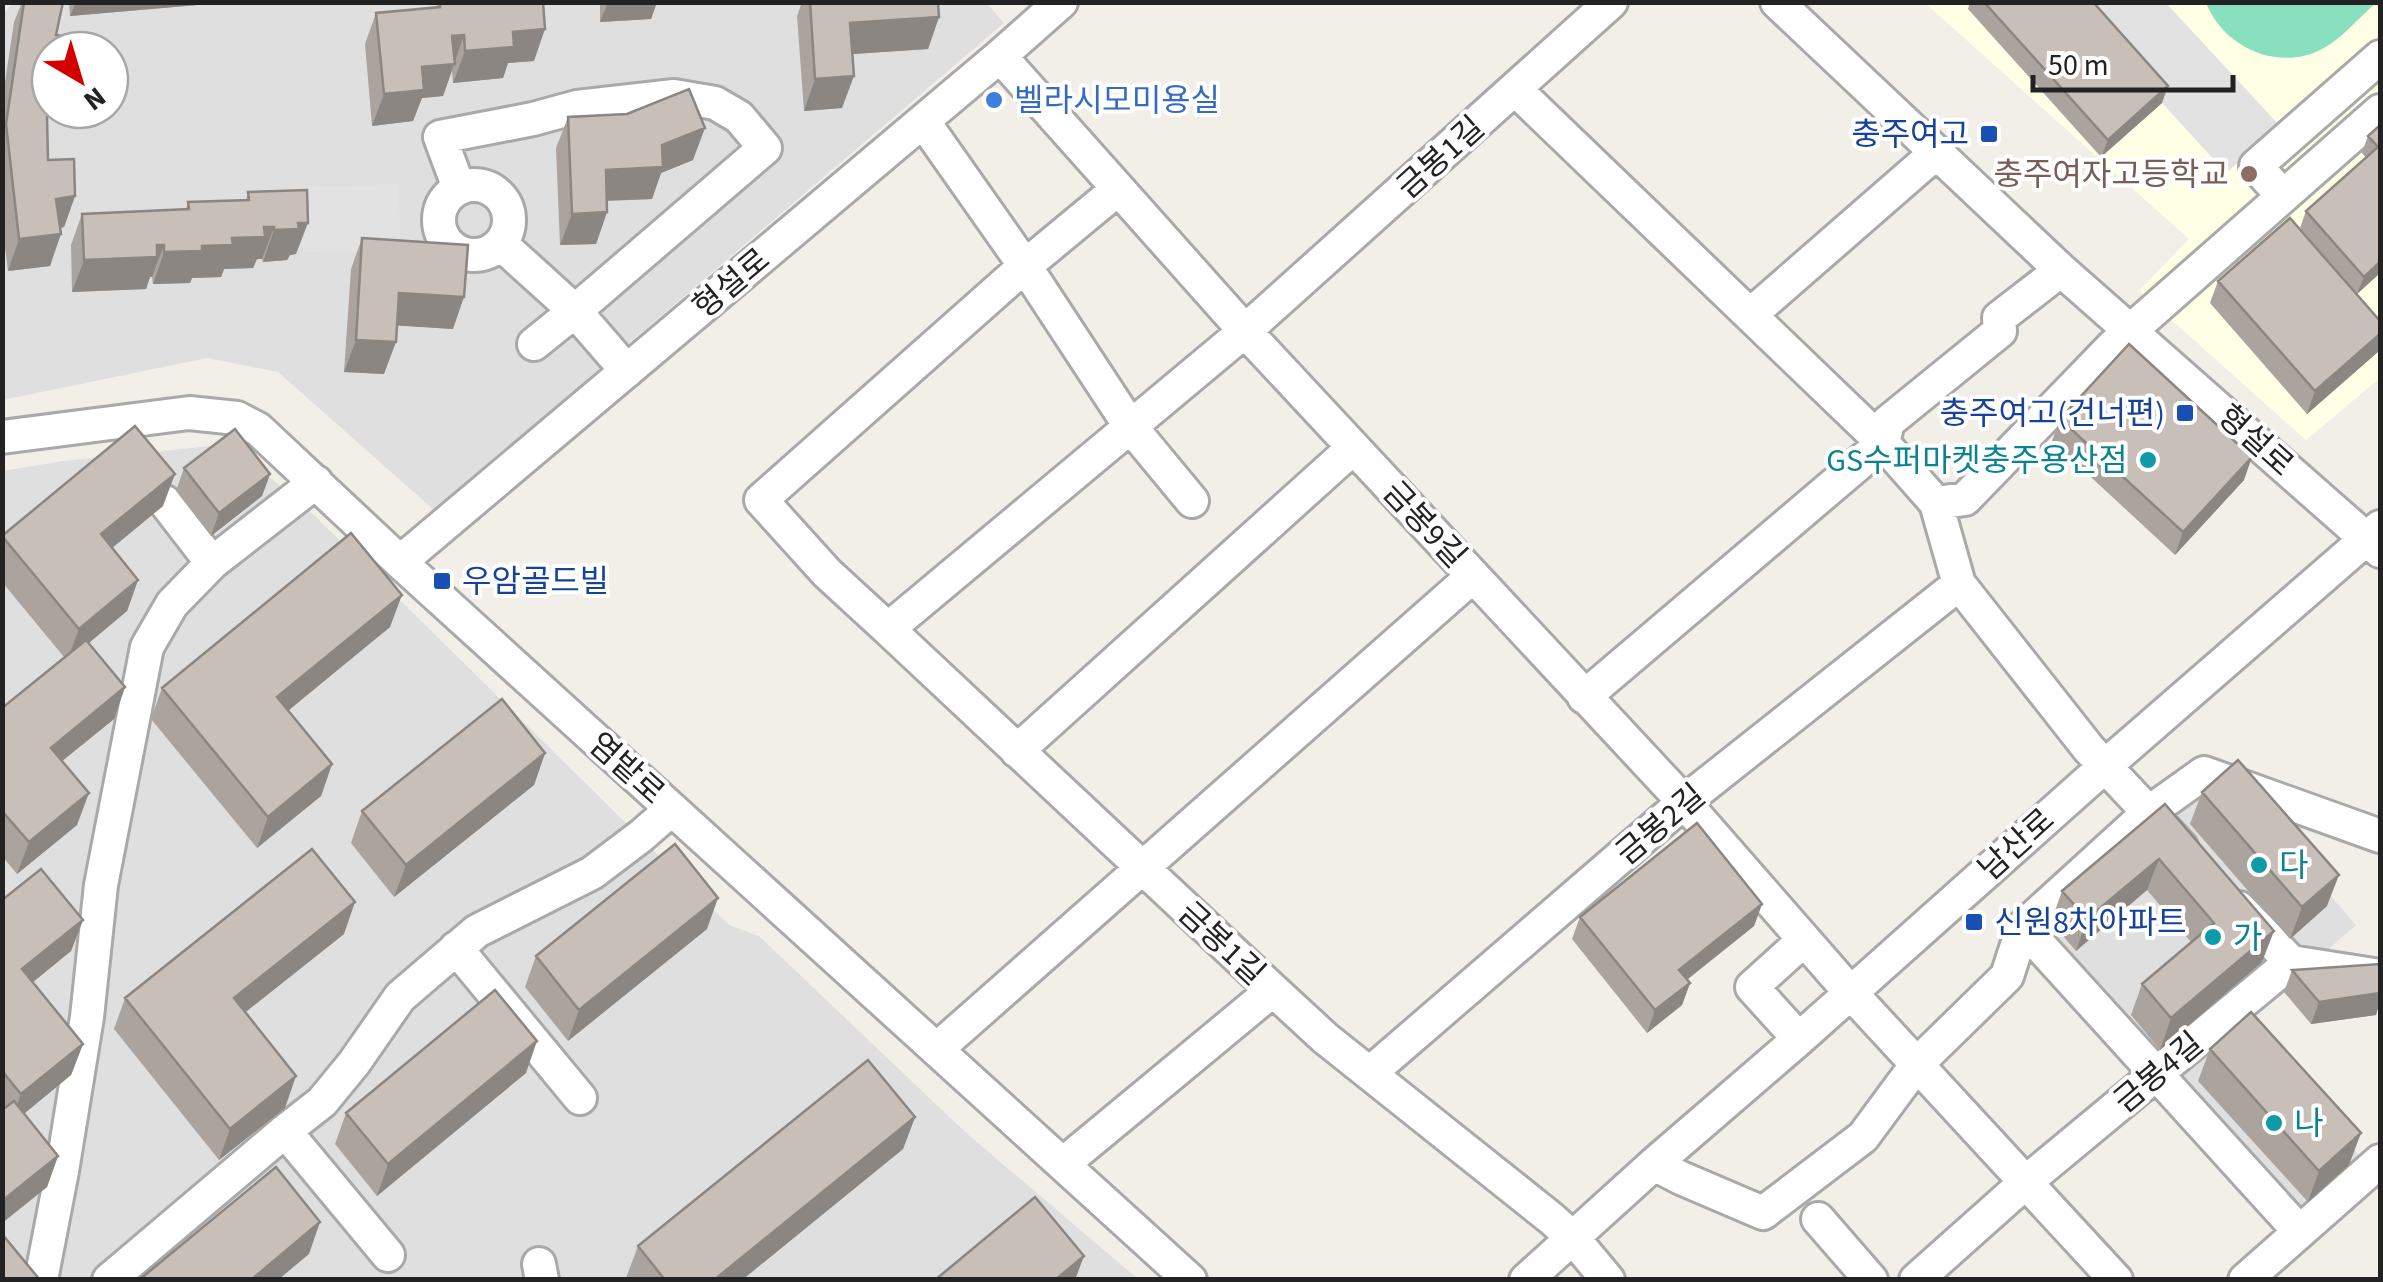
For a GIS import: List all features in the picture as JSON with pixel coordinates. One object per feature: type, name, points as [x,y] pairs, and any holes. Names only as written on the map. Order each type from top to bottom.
[{"type":"street","name":"형설로","points":[[400,562],[1060,2]]},
{"type":"street","name":"금봉1길","points":[[888,629],[1245,331],[1611,2]]},
{"type":"street","name":"형설로","points":[[1776,2],[2061,270],[2376,539]]},
{"type":"street","name":"금봉9길","points":[[1000,56],[1245,331],[1684,802],[1850,992]]},
{"type":"street","points":[[2290,237],[2256,166],[2380,56]]},
{"type":"street","points":[[1516,90],[1883,443],[1936,504],[1959,584],[2104,766],[2291,962],[2380,976]]},
{"type":"street","points":[[459,188],[440,138],[577,107],[674,96],[715,103],[739,118],[765,148],[534,344]]},
{"type":"street","points":[[1936,504],[1965,499],[2131,329],[2380,110]]},
{"type":"street","points":[[923,120],[1130,426],[1192,501]]},
{"type":"street","points":[[1750,316],[1937,152]]},
{"type":"street","points":[[470,185],[493,190],[508,209],[508,233],[501,244],[482,256],[459,253],[450,246],[439,226],[443,204],[459,188],[470,185]]},
{"type":"street","name":"금봉1길","points":[[1118,190],[1025,266],[760,500],[828,573],[1273,990],[1573,1238],[1608,1280]]},
{"type":"street","points":[[501,244],[574,311],[627,370]]},
{"type":"street","points":[[1584,697],[1883,443],[1888,422],[2000,331],[1999,318],[2061,270]]},
{"type":"street","name":"염밭로","points":[[2,437],[189,413],[238,418],[258,429],[1190,1280]]},
{"type":"street","points":[[1017,751],[1353,448]]},
{"type":"street","points":[[41,1280],[86,1017],[101,885],[147,647],[172,604],[212,564],[316,482]]},
{"type":"street","points":[[165,502],[212,564]]},
{"type":"street","name":"남산로","points":[[1526,1280],[2104,766],[2376,539]]},
{"type":"street","points":[[937,1049],[1473,576]]},
{"type":"street","name":"금봉2길","points":[[1370,1074],[1684,802],[1959,584]]},
{"type":"street","name":"남산로","points":[[1654,1164],[1763,1213],[1863,1138],[1917,1064],[2007,976],[2023,927],[2148,813],[2204,774],[2380,836]]},
{"type":"street","points":[[109,1280],[322,1102],[400,997],[476,931],[592,873],[672,808]]},
{"type":"street","name":"남산로","points":[[2023,927],[2299,1231]]},
{"type":"street","points":[[1799,1038],[1752,987],[1804,940]]},
{"type":"street","points":[[456,948],[580,1098]]},
{"type":"street","name":"금봉4길","points":[[1916,1280],[2026,1182],[2291,962]]},
{"type":"street","points":[[1063,1164],[1273,990]]},
{"type":"street","points":[[1850,992],[2116,1280]]},
{"type":"street","points":[[285,1131],[388,1255]]},
{"type":"street","points":[[2245,1280],[2380,1161]]},
{"type":"street","points":[[1818,1219],[1871,1280]]},
{"type":"shaded area","points":[[14,2],[986,2],[1004,23],[434,510],[278,372],[207,358],[3,400],[2,15]]},
{"type":"shaded area","name":"충주여자고등학교","points":[[1925,3],[2380,3],[2380,378],[2306,440],[2139,291],[2189,239]]},
{"type":"shaded area","points":[[2071,3],[2166,3],[2280,126],[2226,173]]},
{"type":"shaded area","points":[[399,184],[400,253],[303,252],[302,187]]},
{"type":"shaded area","points":[[231,444],[315,516],[729,925],[759,936],[964,1131],[1138,1279],[3,1279],[3,471]]},
{"type":"shaded area","points":[[2211,783],[2245,799],[2356,925],[2243,1024],[2364,1161],[2299,1219],[2038,923]]},
{"type":"green space","points":[[2206,3],[2376,3],[2329,45],[2288,58],[2271,56],[2239,43],[2214,19]]},
{"type":"building","points":[[24,2],[63,2],[57,30],[30,30],[30,130],[47,130],[48,160],[74,159],[75,196],[56,199],[61,234],[19,239],[6,124]]},
{"type":"building","points":[[440,2],[543,2],[545,29],[513,32],[514,47],[465,51],[464,35],[452,36],[455,64],[422,67],[424,90],[384,94],[376,13],[440,7]]},
{"type":"building","points":[[810,2],[938,2],[939,17],[850,23],[854,76],[815,79]]},
{"type":"building","points":[[1984,2],[2093,2],[2168,86],[2108,140]]},
{"type":"building","points":[[689,89],[705,128],[662,145],[663,167],[606,170],[607,212],[572,214],[568,117],[627,114]]},
{"type":"building","points":[[2380,125],[2380,262],[2364,277],[2306,211],[2378,147],[2368,136]]},
{"type":"building","points":[[307,190],[308,223],[298,223],[299,229],[264,227],[265,237],[232,238],[233,245],[202,246],[202,251],[164,252],[164,245],[157,245],[157,257],[84,260],[82,214],[189,209],[188,202],[249,200],[248,192]]},
{"type":"building","points":[[2290,218],[2380,321],[2380,334],[2315,391],[2218,281]]},
{"type":"building","points":[[362,238],[468,245],[464,297],[399,293],[396,342],[356,340]]},
{"type":"building","name":"GS수퍼마켓충주용산점","points":[[2129,344],[2252,457],[2183,532],[2060,419]]},
{"type":"building","points":[[135,426],[175,474],[101,534],[138,580],[79,629],[2,536]]},
{"type":"building","points":[[235,429],[270,474],[219,513],[184,468]]},
{"type":"building","points":[[351,533],[402,595],[277,697],[332,764],[268,817],[162,688]]},
{"type":"building","points":[[86,640],[125,687],[51,748],[89,793],[29,842],[2,811],[2,708]]},
{"type":"building","points":[[502,699],[545,753],[406,865],[362,811]]},
{"type":"building","points":[[2238,760],[2339,875],[2302,907],[2202,792]]},
{"type":"building","points":[[2165,804],[2274,931],[2171,1018],[2142,984],[2214,923],[2159,859],[2087,919],[2062,891]]},
{"type":"building","points":[[1697,823],[1762,904],[1679,970],[1690,983],[1655,1010],[1580,917]]},
{"type":"building","points":[[675,844],[718,898],[579,1010],[536,956]]},
{"type":"building","points":[[312,849],[355,902],[234,998],[296,1076],[230,1129],[125,998]]},
{"type":"building","points":[[41,869],[83,920],[22,969],[83,1044],[21,1094],[2,1071],[2,900]]},
{"type":"building","points":[[2380,964],[2380,993],[2319,1002],[2292,970]]},
{"type":"building","points":[[495,990],[537,1041],[388,1164],[346,1113]]},
{"type":"building","points":[[2251,1012],[2361,1133],[2319,1171],[2210,1049]]},
{"type":"building","points":[[868,1060],[915,1117],[714,1280],[665,1280],[638,1246]]},
{"type":"building","points":[[14,1101],[58,1156],[2,1201],[2,1110]]},
{"type":"building","points":[[276,1167],[320,1222],[251,1280],[139,1280]]},
{"type":"building","points":[[1035,1197],[1084,1256],[1055,1280],[935,1280]]},
{"type":"building","points":[[2,1234],[40,1280],[2,1280]]},
{"type":"place","name":"벨라시모미용실","points":[[994,100]]},
{"type":"place","name":"충주여고","points":[[1989,134]]},
{"type":"place","name":"충주여자고등학교","points":[[2249,174]]},
{"type":"place","name":"충주여고(건너편)","points":[[2185,413]]},
{"type":"place","name":"GS수퍼마켓충주용산점","points":[[2148,460]]},
{"type":"place","name":"우암골드빌","points":[[442,581]]},
{"type":"place","name":"다","points":[[2259,865]]},
{"type":"place","name":"신원8차아파트","points":[[1974,922]]},
{"type":"place","name":"가","points":[[2213,937]]},
{"type":"place","name":"나","points":[[2274,1123]]}]
